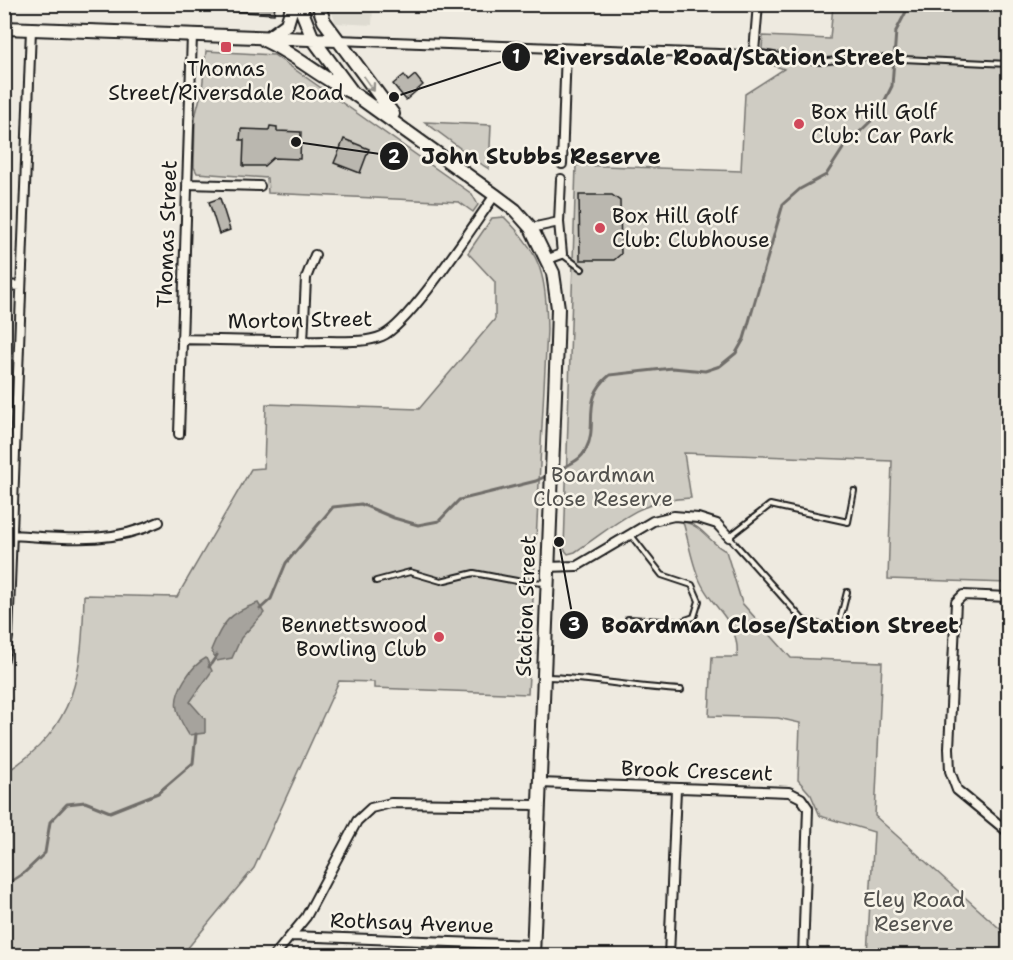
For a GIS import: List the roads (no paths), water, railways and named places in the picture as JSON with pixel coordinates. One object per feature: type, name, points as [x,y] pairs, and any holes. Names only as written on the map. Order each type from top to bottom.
[{"type":"main road","points":[[264,38],[287,24],[293,4]]},
{"type":"main road","name":"Station Street","points":[[299,4],[313,39],[353,93],[515,210],[531,228],[548,259],[558,308],[533,950]]},
{"type":"main road","name":"Station Street","points":[[318,4],[324,21],[337,40],[403,127]]},
{"type":"main road","points":[[4,28],[337,40]]},
{"type":"main road","points":[[264,38],[284,49],[328,81],[353,93]]},
{"type":"street","points":[[337,40],[746,55],[754,52],[758,4]]},
{"type":"street","points":[[4,659],[8,637],[8,548],[11,535],[31,29]]},
{"type":"street","name":"Thomas Street","points":[[179,434],[192,35]]},
{"type":"street","points":[[562,164],[566,50]]},
{"type":"street","points":[[548,259],[562,254],[559,222],[561,179]]},
{"type":"street","points":[[187,184],[260,186]]},
{"type":"street","name":"Morton Street","points":[[182,339],[303,342],[365,340],[383,336],[401,322],[433,282],[495,195]]},
{"type":"street","points":[[531,228],[559,222]]},
{"type":"street","points":[[303,342],[306,278],[315,255]]},
{"type":"street","points":[[4,285],[21,286]]},
{"type":"street","points":[[4,448],[14,449]]},
{"type":"street","points":[[547,567],[578,566],[653,521],[674,516],[698,518],[717,524],[729,537]]},
{"type":"street","points":[[11,535],[102,539],[141,530],[159,522]]},
{"type":"street","points":[[1008,597],[963,595],[956,602],[950,771],[957,790],[1008,832]]},
{"type":"street","name":"Brook Crescent","points":[[539,783],[789,792],[801,798],[808,808],[803,956]]},
{"type":"street","points":[[669,956],[676,789]]},
{"type":"street","points":[[274,956],[306,917],[357,821],[371,808],[391,803],[538,805]]},
{"type":"street","name":"Rothsay Avenue","points":[[291,936],[533,950]]},
{"type":"lane","points":[[754,52],[820,62],[861,57],[1008,64]]},
{"type":"lane","points":[[562,254],[582,269]]},
{"type":"lane","points":[[847,592],[839,624],[825,626],[803,620],[729,537],[770,505],[848,522],[854,491]]},
{"type":"lane","points":[[628,619],[680,622],[694,616],[699,601],[693,585],[662,575],[630,533]]},
{"type":"lane","points":[[376,581],[410,572],[441,581],[474,573],[518,581],[547,583]]},
{"type":"lane","points":[[543,676],[582,678],[638,688],[681,690]]},
{"type":"waterway","points":[[556,471],[584,453],[590,440],[595,393],[610,375],[672,368],[705,371],[720,366],[736,353],[744,339],[783,204],[800,189],[826,175],[844,147],[881,108],[892,86],[896,31],[910,4]]},
{"type":"waterway","points":[[260,609],[271,599],[286,563],[333,507],[361,504],[418,525],[439,521],[459,500],[536,481],[548,475]]},
{"type":"waterway","points":[[209,667],[217,655]]},
{"type":"waterway","points":[[4,886],[24,873],[45,853],[50,822],[67,804],[85,802],[110,812],[158,793],[193,763],[196,734]]},
{"type":"place","name":"Thomas Street/Riversdale Road","points":[[226,47]]},
{"type":"place","name":"Riversdale Road/Station Street","points":[[394,97]]},
{"type":"place","name":"Box Hill Golf Club: Car Park","points":[[799,124]]},
{"type":"place","name":"John Stubbs Reserve","points":[[296,142]]},
{"type":"place","name":"Box Hill Golf Club: Clubhouse","points":[[600,228]]},
{"type":"place","name":"Boardman Close/Station Street","points":[[559,542]]},
{"type":"place","name":"Bennettswood Bowling Club","points":[[439,637]]},
{"type":"park label","name":"Boardman Close Reserve","points":[[603,487]]},
{"type":"park label","name":"Eley Road Reserve","points":[[914,912]]}]
